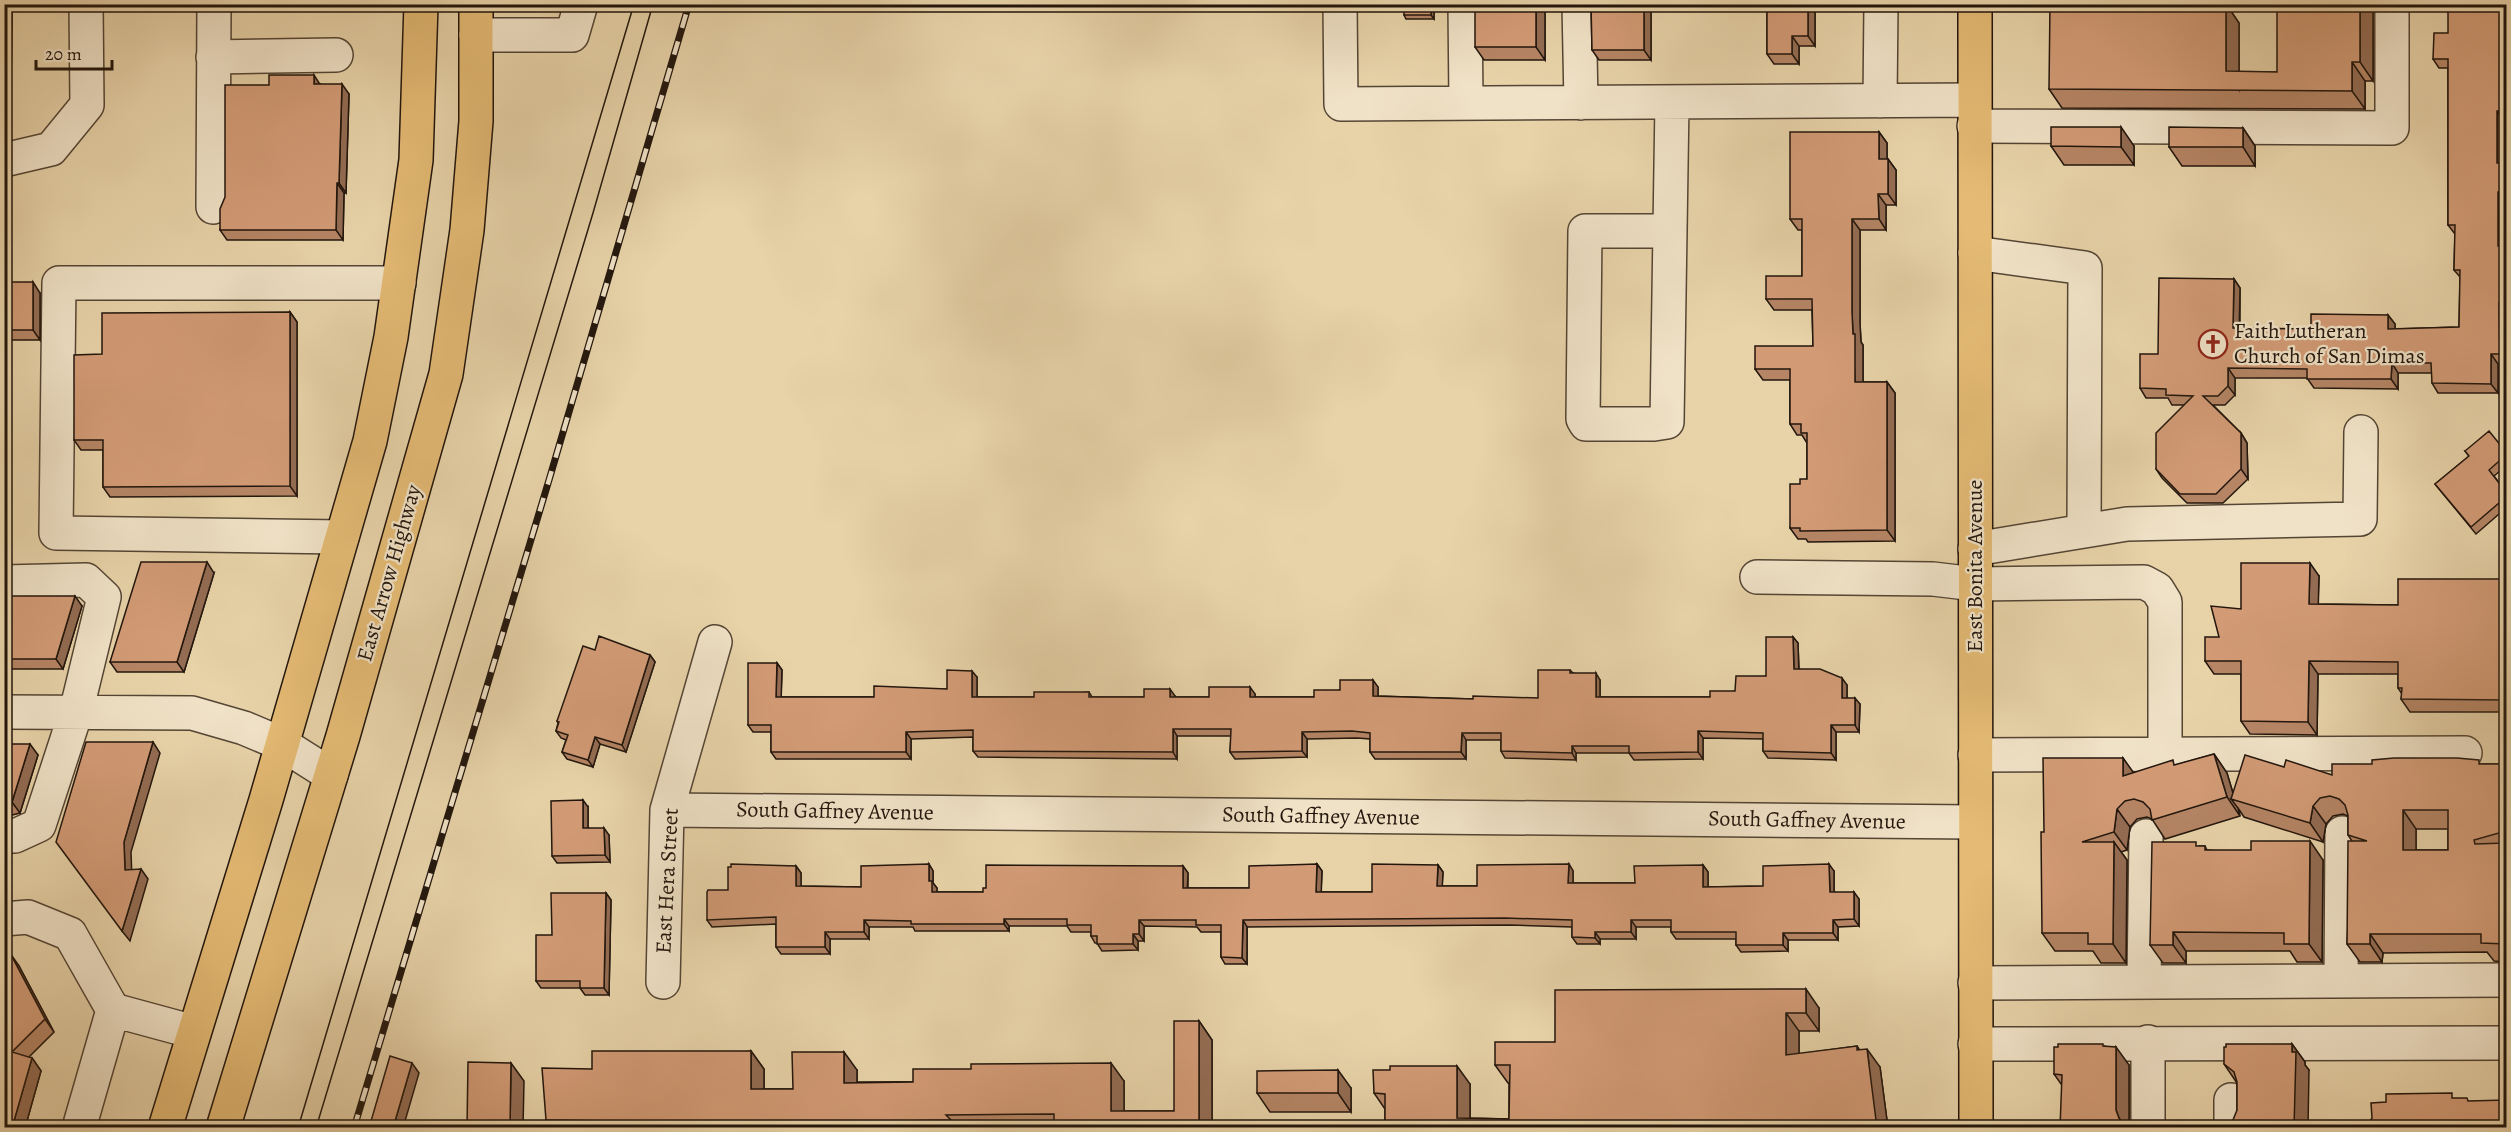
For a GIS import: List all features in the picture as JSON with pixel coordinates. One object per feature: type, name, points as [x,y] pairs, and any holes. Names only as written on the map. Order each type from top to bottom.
[{"type":"main road","points":[[165,1128],[282,744],[370,441],[391,338],[416,160],[422,4]]},
{"type":"main road","name":"East Bonita Avenue","points":[[1975,4],[1975,1044],[1977,1128]]},
{"type":"main road","name":"East Arrow Highway","points":[[223,1128],[331,775],[446,374],[469,208],[476,121],[476,20]]},
{"type":"street","points":[[4,160],[51,149],[87,105],[86,4]]},
{"type":"street","points":[[213,207],[214,4]]},
{"type":"street","points":[[476,20],[572,35],[581,4]]},
{"type":"street","points":[[1340,4],[1341,105],[1880,101],[1974,113],[2392,128],[2392,4]]},
{"type":"street","points":[[1465,4],[1466,104]]},
{"type":"street","points":[[1579,4],[1581,103]]},
{"type":"street","points":[[1880,101],[1881,4]]},
{"type":"street","points":[[213,57],[336,55]]},
{"type":"street","points":[[1670,231],[1585,231],[1583,418],[1586,424],[1667,422],[1670,231],[1672,102]]},
{"type":"street","points":[[1974,253],[2085,268],[2084,530]]},
{"type":"street","points":[[342,537],[56,532],[59,283],[399,283]]},
{"type":"street","points":[[1975,549],[2127,524],[2360,519],[2361,432]]},
{"type":"street","points":[[1757,577],[1933,579],[1975,584],[2144,582],[2157,589],[2165,602],[2165,754]]},
{"type":"street","points":[[4,582],[86,580],[104,597],[76,712],[39,825],[15,836],[4,836]]},
{"type":"street","name":"East Hera Street","points":[[663,982],[667,810],[715,642]]},
{"type":"street","points":[[4,712],[192,713],[244,728],[282,744],[331,775]]},
{"type":"street","points":[[1975,755],[2465,753]]},
{"type":"street","name":"South Gaffney Avenue","points":[[667,810],[1975,822]]},
{"type":"street","points":[[2341,981],[2342,833]]},
{"type":"street","points":[[2145,982],[2146,836]]},
{"type":"street","points":[[4,919],[28,917],[70,934],[113,1010],[195,1032]]},
{"type":"street","points":[[1975,983],[2506,980]]},
{"type":"street","points":[[79,1128],[113,1010]]},
{"type":"street","points":[[2148,1042],[2148,1128]]},
{"type":"street","points":[[1975,1044],[2506,1043]]},
{"type":"building","points":[[1404,4],[1431,4],[1431,15],[1404,15]]},
{"type":"building","points":[[1475,4],[1536,4],[1536,47],[1475,47]]},
{"type":"building","points":[[1591,4],[1644,4],[1644,50],[1592,50]]},
{"type":"building","points":[[1767,4],[1808,4],[1808,36],[1792,36],[1792,54],[1767,54]]},
{"type":"building","points":[[2050,4],[2226,4],[2226,71],[2277,72],[2277,4],[2360,4],[2360,62],[2352,62],[2352,91],[2049,89]]},
{"type":"building","points":[[2448,4],[2506,4],[2506,111],[2497,111],[2497,163],[2506,163],[2506,192],[2498,192],[2498,246],[2506,246],[2506,303],[2499,303],[2500,354],[2491,354],[2491,384],[2432,383],[2431,363],[2392,363],[2391,379],[2307,379],[2307,369],[2228,368],[2228,386],[2218,396],[2203,396],[2241,433],[2241,469],[2216,494],[2180,494],[2156,469],[2156,433],[2193,396],[2166,395],[2166,389],[2140,388],[2140,354],[2158,354],[2159,278],[2234,279],[2233,328],[2311,329],[2311,314],[2388,315],[2388,329],[2459,327],[2460,270],[2454,270],[2455,225],[2448,225],[2448,59],[2433,59],[2434,33],[2448,33]]},
{"type":"building","points":[[269,75],[314,75],[314,84],[342,84],[336,230],[220,230],[220,209],[225,197],[225,85],[269,85]]},
{"type":"building","points":[[2051,127],[2121,127],[2121,147],[2051,146]]},
{"type":"building","points":[[2169,127],[2243,128],[2243,147],[2169,147]]},
{"type":"building","points":[[1790,132],[1879,132],[1879,159],[1888,159],[1888,194],[1878,194],[1879,219],[1852,219],[1855,382],[1887,382],[1887,530],[1800,531],[1800,528],[1790,528],[1790,484],[1800,484],[1800,479],[1807,479],[1807,433],[1801,433],[1801,424],[1790,424],[1790,369],[1755,369],[1755,346],[1813,346],[1812,299],[1766,299],[1766,276],[1802,276],[1802,219],[1790,219]]},
{"type":"building","points":[[4,282],[33,282],[33,330],[4,330]]},
{"type":"building","points":[[290,312],[290,486],[103,487],[103,440],[74,440],[74,355],[102,354],[102,313]]},
{"type":"building","points":[[2489,431],[2506,452],[2506,455],[2489,470],[2506,492],[2506,497],[2471,527],[2435,484],[2469,456],[2465,451]]},
{"type":"building","points":[[141,562],[207,562],[177,662],[110,662]]},
{"type":"building","points":[[2241,563],[2310,563],[2309,604],[2398,605],[2398,579],[2506,579],[2506,700],[2401,699],[2402,688],[2398,688],[2398,662],[2309,661],[2308,722],[2241,721],[2241,661],[2205,661],[2205,637],[2219,637],[2211,606],[2241,609]]},
{"type":"building","points":[[4,596],[75,596],[56,659],[4,659]]},
{"type":"building","points":[[599,636],[650,655],[622,745],[595,737],[588,760],[562,752],[568,735],[556,731],[559,722],[557,721],[583,646],[595,650]]},
{"type":"building","points":[[1766,637],[1793,637],[1794,669],[1820,669],[1842,678],[1842,698],[1855,698],[1855,725],[1831,725],[1831,753],[1763,751],[1763,733],[1698,731],[1698,752],[1629,753],[1629,746],[1572,746],[1572,753],[1501,751],[1501,733],[1462,733],[1461,752],[1370,752],[1370,733],[1352,731],[1302,732],[1302,751],[1230,752],[1231,729],[1173,729],[1173,752],[973,751],[973,730],[906,732],[906,752],[771,752],[771,725],[748,725],[748,663],[777,663],[776,697],[874,697],[874,686],[947,689],[947,670],[972,671],[972,697],[1034,697],[1034,692],[1089,692],[1089,697],[1144,697],[1144,689],[1170,689],[1170,697],[1209,697],[1209,687],[1250,687],[1250,697],[1314,697],[1314,690],[1340,690],[1340,680],[1373,680],[1373,696],[1538,698],[1538,670],[1570,670],[1570,673],[1596,673],[1596,697],[1710,697],[1710,691],[1735,691],[1736,676],[1766,676]]},
{"type":"building","points":[[86,742],[153,742],[124,842],[125,870],[141,869],[122,931],[56,842]]},
{"type":"building","points":[[4,744],[30,744],[12,802],[4,804]]},
{"type":"building","points":[[2214,754],[2227,797],[2152,820],[2150,809],[2143,802],[2134,799],[2125,801],[2117,809],[2114,832],[2082,842],[2114,842],[2113,944],[2088,944],[2088,933],[2042,933],[2043,758],[2123,758],[2123,776],[2173,760],[2174,765]]},
{"type":"building","points":[[2245,755],[2284,767],[2286,760],[2332,775],[2332,764],[2372,764],[2372,760],[2394,758],[2457,758],[2479,760],[2479,764],[2506,764],[2506,831],[2474,840],[2475,844],[2506,843],[2506,944],[2481,943],[2481,934],[2370,934],[2370,944],[2347,944],[2348,841],[2367,841],[2348,835],[2348,815],[2345,805],[2339,799],[2330,796],[2320,798],[2313,806],[2310,823],[2231,799]],"holes":[[[2403,810],[2448,810],[2448,850],[2403,850]]]},
{"type":"building","points":[[583,800],[583,828],[604,828],[605,855],[552,856],[551,801]]},
{"type":"building","points":[[2251,841],[2310,841],[2309,944],[2284,944],[2284,933],[2173,932],[2173,945],[2150,945],[2152,842],[2196,842],[2196,846],[2205,846],[2205,850],[2251,850]]},
{"type":"building","points":[[731,864],[796,866],[796,886],[861,887],[861,866],[929,864],[929,881],[932,881],[932,892],[983,892],[983,888],[986,888],[986,865],[1183,866],[1183,888],[1249,888],[1249,866],[1317,864],[1316,892],[1372,892],[1372,864],[1438,865],[1437,886],[1477,886],[1477,865],[1569,864],[1568,883],[1635,883],[1634,866],[1703,865],[1703,887],[1763,886],[1763,866],[1829,864],[1830,892],[1854,892],[1854,919],[1833,920],[1833,933],[1783,933],[1783,945],[1736,945],[1736,932],[1671,932],[1671,920],[1631,920],[1631,932],[1595,932],[1595,938],[1572,937],[1572,920],[1505,918],[1243,920],[1242,958],[1221,957],[1221,925],[1196,925],[1196,920],[1139,920],[1139,934],[1133,934],[1133,944],[1097,944],[1097,936],[1091,936],[1091,925],[1067,925],[1067,919],[1004,919],[1004,924],[911,924],[911,921],[864,920],[864,932],[825,932],[825,947],[776,947],[776,917],[707,920],[707,892],[708,890],[728,890],[728,867],[731,867]]},
{"type":"building","points":[[551,893],[606,893],[604,988],[580,988],[580,981],[536,981],[536,935],[552,935]]},
{"type":"building","points":[[10,953],[45,1019],[12,1052],[32,1058],[12,1128],[4,1128],[4,956]]},
{"type":"building","points":[[1806,989],[1806,1013],[1786,1013],[1786,1055],[1857,1046],[1857,1050],[1867,1049],[1877,1128],[1385,1128],[1385,1094],[1374,1093],[1373,1070],[1390,1070],[1390,1066],[1457,1066],[1457,1118],[1509,1119],[1510,1065],[1495,1065],[1495,1042],[1555,1042],[1555,990]]},
{"type":"building","points":[[1174,1021],[1199,1021],[1199,1128],[1054,1128],[1054,1114],[946,1115],[951,1120],[896,1121],[896,1128],[613,1128],[613,1121],[546,1120],[542,1068],[592,1069],[592,1051],[751,1051],[751,1089],[793,1089],[792,1052],[844,1052],[844,1083],[913,1082],[913,1069],[971,1069],[971,1064],[1111,1063],[1111,1111],[1174,1111]]},
{"type":"building","points":[[2058,1044],[2103,1044],[2103,1046],[2116,1047],[2116,1110],[2123,1123],[2123,1128],[2060,1128],[2062,1075],[2054,1074],[2054,1047],[2058,1047]]},
{"type":"building","points":[[2226,1044],[2292,1044],[2292,1052],[2296,1052],[2294,1128],[2233,1128],[2237,1110],[2237,1082],[2234,1072],[2224,1064]]},
{"type":"building","points":[[390,1056],[412,1063],[393,1128],[369,1128]]},
{"type":"building","points":[[468,1062],[511,1063],[510,1128],[467,1128]]},
{"type":"building","points":[[1338,1070],[1338,1093],[1257,1093],[1257,1071]]},
{"type":"building","points":[[2452,1093],[2452,1098],[2467,1098],[2468,1101],[2506,1100],[2506,1128],[2366,1128],[2372,1118],[2371,1103],[2386,1102],[2386,1094]]},
{"type":"tram line","points":[[298,1128],[634,4]]},
{"type":"tram line","points":[[316,1128],[593,213],[653,4]]},
{"type":"railway","points":[[354,1128],[689,4]]},
{"type":"place","name":"Faith Lutheran Church of San Dimas","points":[[2213,344]]}]
